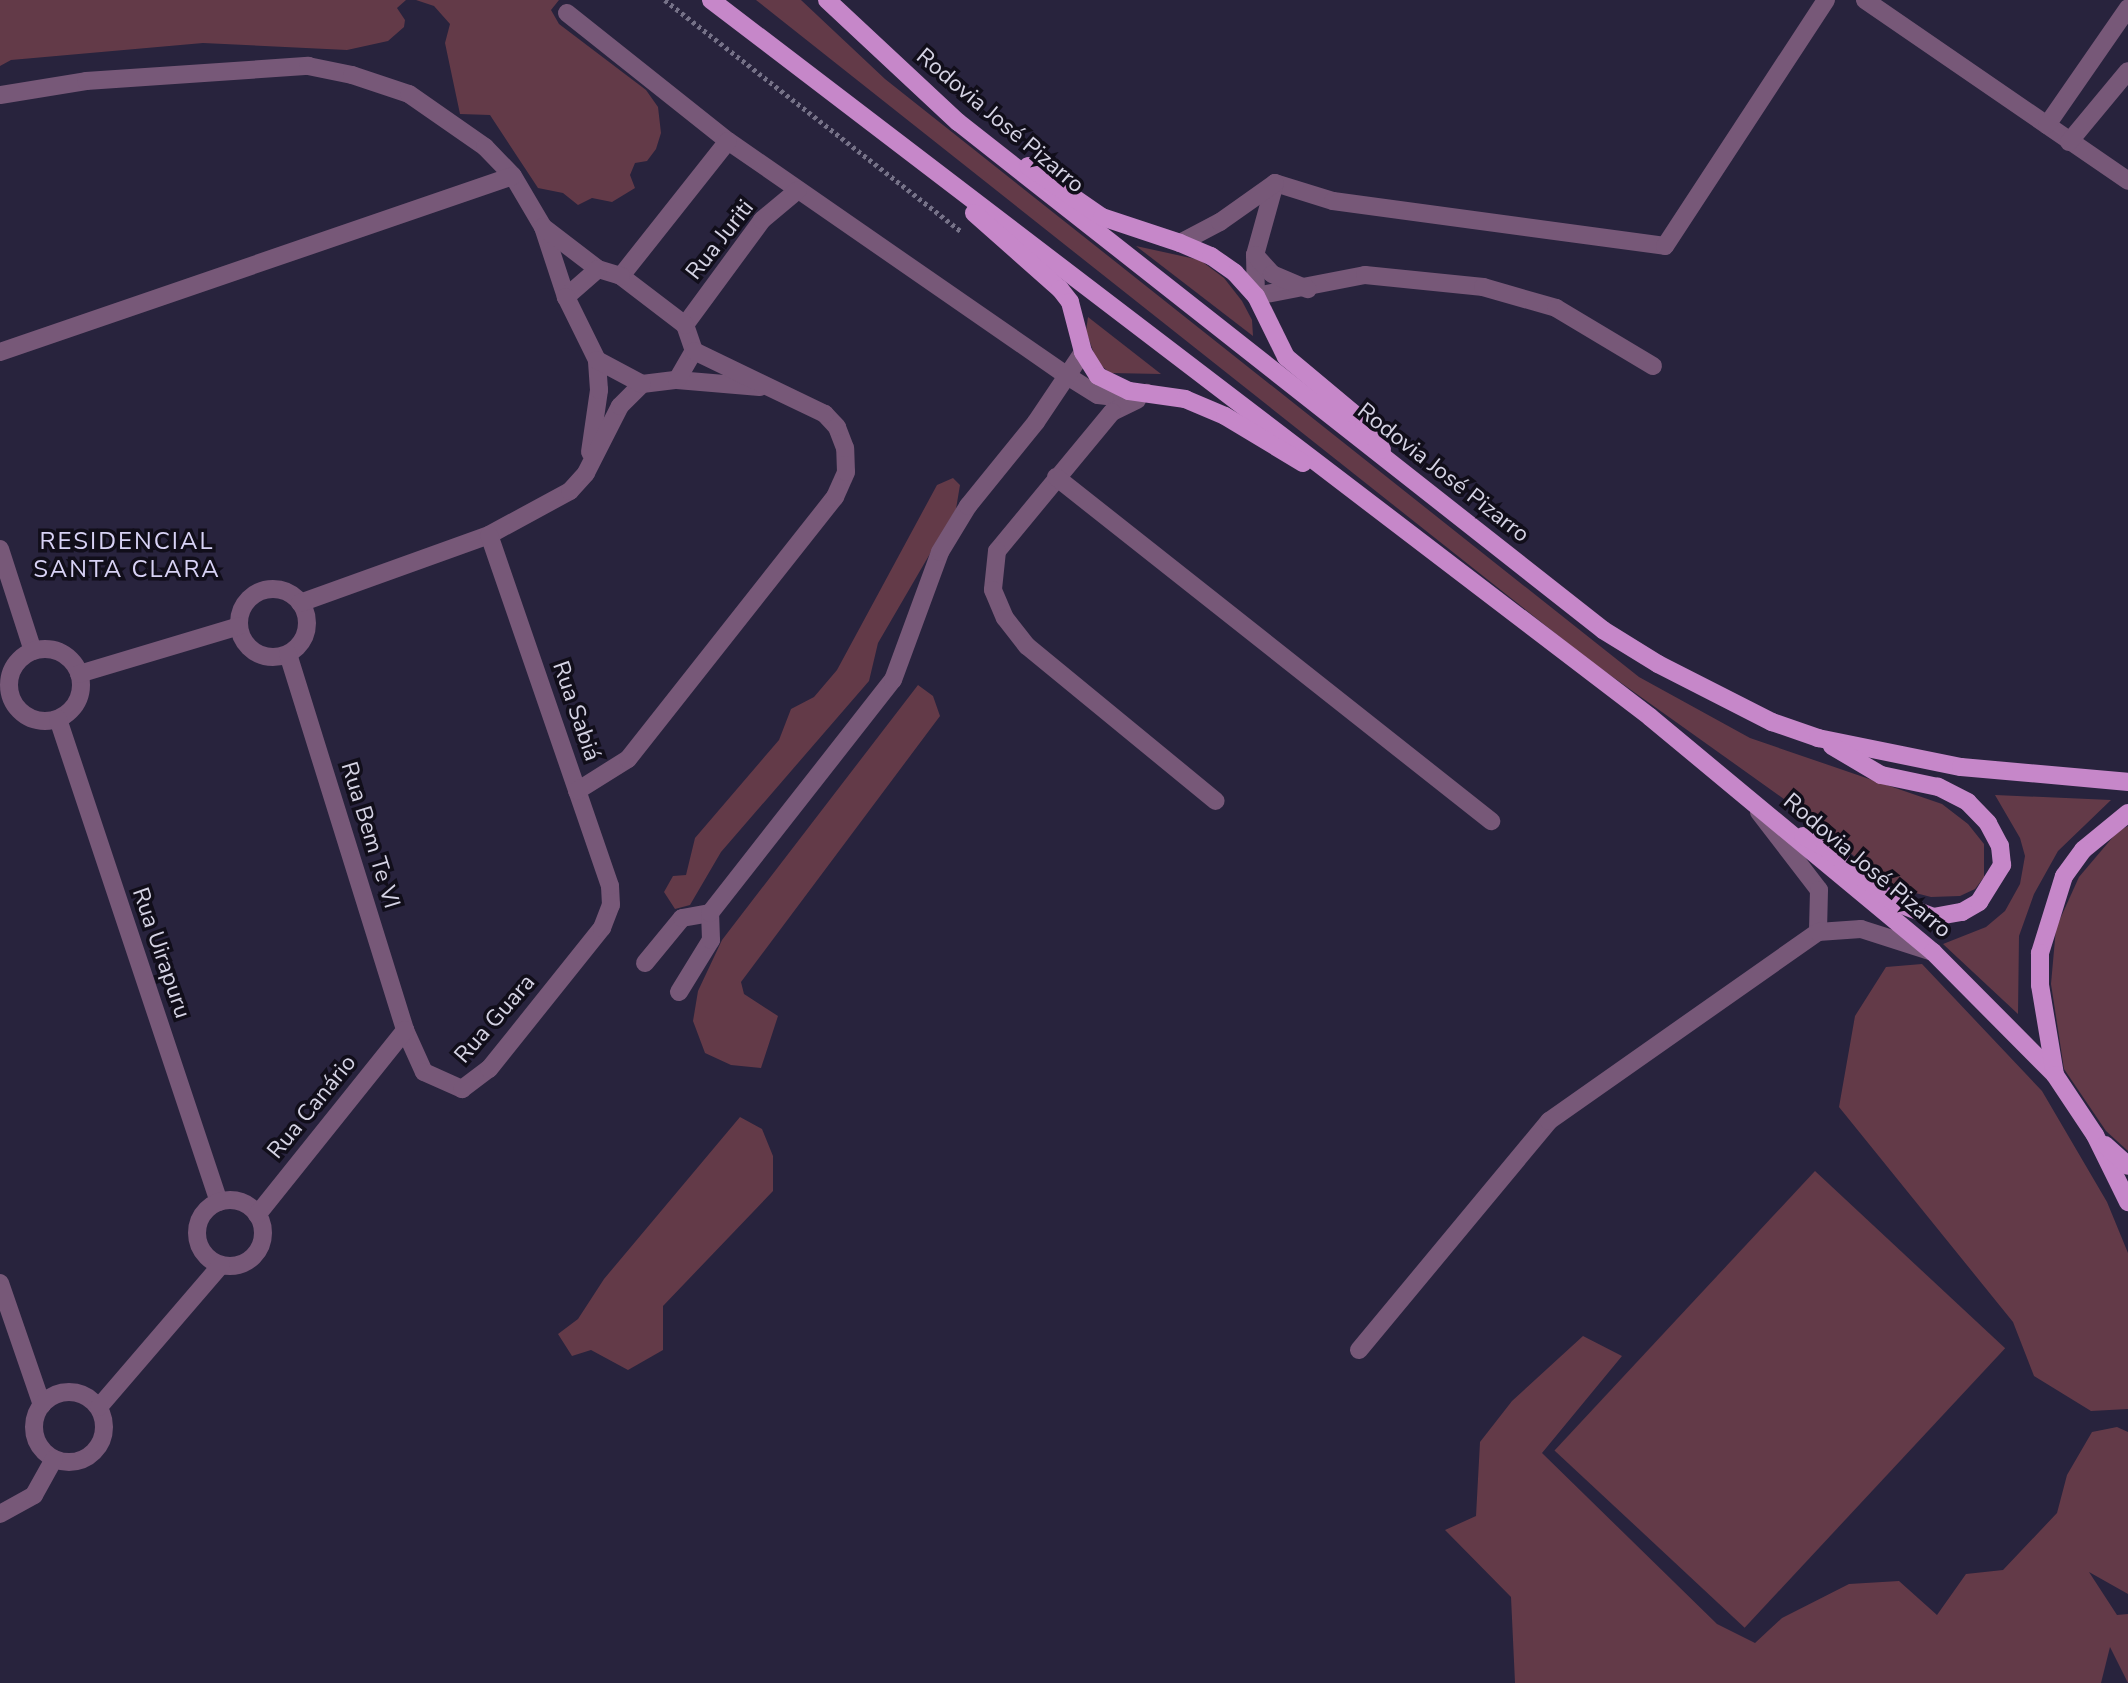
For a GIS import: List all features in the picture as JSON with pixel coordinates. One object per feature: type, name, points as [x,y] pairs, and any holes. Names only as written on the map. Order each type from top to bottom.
[{"type":"main road","points":[[711,0],[1330,476]]},
{"type":"main road","name":"Rodovia José Pizarro","points":[[827,0],[958,122],[1603,630],[1709,691],[1818,738],[1961,767],[2128,782]]},
{"type":"main road","points":[[958,122],[1058,184],[1102,217],[1211,256],[1256,296],[1286,357],[1364,422],[1390,461]]},
{"type":"main road","points":[[924,164],[999,237],[1060,289],[1070,302],[1083,352],[1098,376],[1115,387],[1156,391],[1226,416],[1276,451],[1330,476]]},
{"type":"main road","name":"Rodovia José Pizarro","points":[[1330,476],[1650,717],[1934,952],[2055,1075]]},
{"type":"main road","points":[[1780,826],[1825,846],[1892,901],[1933,917],[1962,912],[1979,902],[2002,866],[2000,846],[1988,823],[1968,802],[1938,787],[1881,775],[1818,738]]},
{"type":"main road","points":[[2128,813],[2083,850],[2064,876],[2050,913],[2040,953],[2040,985],[2055,1075],[2095,1135],[2128,1202]]},
{"type":"main road","points":[[2095,1135],[2128,1166]]},
{"type":"street","points":[[1275,183],[1333,201],[1665,246],[1826,0]]},
{"type":"street","points":[[1865,0],[2128,181]]},
{"type":"street","points":[[2047,125],[2128,8]]},
{"type":"street","points":[[567,13],[728,141],[1069,377],[1098,395],[1122,398],[1156,391]]},
{"type":"street","points":[[0,95],[86,81],[242,67],[308,66],[352,75],[409,94],[485,147],[513,176],[543,228],[566,298],[597,360],[598,390],[586,473]]},
{"type":"street","points":[[2069,142],[2128,71]]},
{"type":"street","points":[[621,276],[728,141]]},
{"type":"street","points":[[0,352],[513,176]]},
{"type":"street","points":[[1180,243],[1220,222],[1275,183]]},
{"type":"street","points":[[1275,183],[1255,254],[1256,296],[1308,289],[1365,275],[1483,287],[1527,296],[1653,366]]},
{"type":"street","name":"Rua Juriti","points":[[685,325],[762,220],[798,190]]},
{"type":"street","points":[[543,228],[598,269],[621,276],[685,325],[694,351],[825,414],[837,426],[845,448],[846,472],[835,497],[628,760],[577,791]]},
{"type":"street","points":[[1255,254],[1272,274],[1308,289]]},
{"type":"street","points":[[566,298],[598,269]]},
{"type":"street","points":[[677,380],[694,351]]},
{"type":"street","points":[[678,992],[711,940],[710,913],[893,680],[940,552],[968,506],[1069,377],[1083,352]]},
{"type":"street","points":[[1083,352],[1087,374],[1098,395],[1112,412]]},
{"type":"street","points":[[597,360],[642,384],[677,380],[771,388]]},
{"type":"street","points":[[300,603],[489,535],[570,491],[586,473],[620,406],[642,384]]},
{"type":"street","points":[[1156,391],[1112,412],[1056,477],[997,551],[993,590],[1005,618],[1048,664],[1216,801]]},
{"type":"street","points":[[1056,477],[1492,821]]},
{"type":"street","name":"Rua Sabiá","points":[[489,535],[610,886],[611,905]]},
{"type":"street","points":[[0,549],[33,651]]},
{"type":"street","points":[[282,590],[300,603],[306,632],[288,654],[277,657],[256,653],[242,637],[239,626],[244,605],[260,591],[282,590]]},
{"type":"street","points":[[79,674],[239,626]]},
{"type":"street","points":[[55,650],[74,664],[79,674],[79,696],[58,719],[37,720],[6,702],[10,677],[23,657],[33,651],[55,650]]},
{"type":"street","name":"Rua Bem Te VI","points":[[288,654],[405,1030]]},
{"type":"street","name":"Rua Uirapuru","points":[[58,719],[219,1202]]},
{"type":"street","points":[[1749,799],[1819,890],[1818,932]]},
{"type":"street","name":"Rua Guara","points":[[405,1030],[424,1072],[462,1089],[478,1080],[602,928],[611,905]]},
{"type":"street","points":[[645,963],[682,918],[710,913]]},
{"type":"street","points":[[1359,1350],[1549,1121],[1818,932],[1861,929],[1934,952]]},
{"type":"street","name":"Rua Canário","points":[[257,1215],[405,1030]]},
{"type":"street","points":[[219,1202],[240,1202],[257,1215],[262,1234],[256,1252],[241,1264],[221,1265],[204,1254],[197,1234],[202,1214],[219,1202]]},
{"type":"street","points":[[99,1407],[221,1265]]},
{"type":"street","points":[[0,1283],[42,1405],[35,1435],[54,1459],[76,1462],[97,1451],[105,1429],[99,1407],[71,1392],[42,1405]]},
{"type":"street","points":[[0,1514],[34,1495],[54,1459]]},
{"type":"path","points":[[665,0],[966,235]]},
{"type":"shaded area","points":[[0,0],[406,0],[397,8],[405,20],[404,27],[388,41],[347,50],[203,43],[11,60],[0,66]]},
{"type":"shaded area","points":[[416,0],[559,0],[551,10],[559,24],[646,90],[658,107],[661,133],[656,149],[647,161],[635,163],[630,175],[635,188],[612,202],[592,198],[578,205],[563,193],[538,188],[490,115],[460,114],[445,43],[450,24],[434,6]]},
{"type":"shaded area","points":[[756,0],[801,0],[885,79],[1639,677],[1750,738],[1942,804],[1968,824],[1984,844],[1984,877],[1975,889],[1960,896],[1931,897],[1900,889],[1862,863],[1805,814],[1589,660]]},
{"type":"shaded area","points":[[1136,246],[1200,260],[1224,278],[1242,301],[1252,320],[1253,336]]},
{"type":"shaded area","points":[[1088,317],[1161,374],[1110,373],[1097,362],[1086,331]]},
{"type":"shaded area","points":[[953,478],[960,485],[956,509],[878,643],[869,681],[721,852],[690,905],[675,909],[664,892],[673,876],[686,875],[695,838],[779,740],[791,709],[814,697],[837,670],[937,485]]},
{"type":"shaded area","points":[[918,685],[933,696],[940,716],[741,982],[744,994],[778,1016],[761,1068],[731,1065],[705,1053],[693,1021],[698,991],[722,940]]},
{"type":"shaded area","points":[[1995,795],[2111,800],[2058,851],[2034,894],[2019,936],[2018,1014],[1943,944],[1986,927],[2005,911],[2020,884],[2025,856],[2020,838]]},
{"type":"shaded area","points":[[2128,826],[2128,1151],[2106,1131],[2064,1069],[2051,984],[2056,928],[2079,877],[2118,831]]},
{"type":"shaded area","points":[[1922,964],[2042,1091],[2107,1202],[2128,1253],[2128,1409],[2091,1411],[2034,1376],[2013,1322],[1839,1107],[1855,1016],[1886,967]]},
{"type":"shaded area","points":[[740,1117],[762,1129],[773,1156],[773,1191],[663,1306],[663,1350],[628,1370],[591,1350],[572,1356],[558,1334],[578,1319],[604,1279]]},
{"type":"shaded area","points":[[1815,1171],[2005,1348],[1745,1628],[1554,1450]]},
{"type":"shaded area","points":[[1583,1336],[1622,1356],[1542,1453],[1717,1624],[1755,1643],[1782,1618],[1849,1584],[1899,1581],[1937,1615],[1966,1574],[2003,1570],[2057,1513],[2067,1475],[2092,1432],[2117,1427],[2128,1432],[2128,1594],[2089,1572],[2117,1615],[2128,1614],[2128,1683],[2110,1647],[2101,1683],[1515,1683],[1511,1597],[1445,1530],[1476,1516],[1480,1442],[1512,1401]]},
{"type":"district","name":"RESIDENCIAL SANTA CLARA","points":[[127,556]]}]
